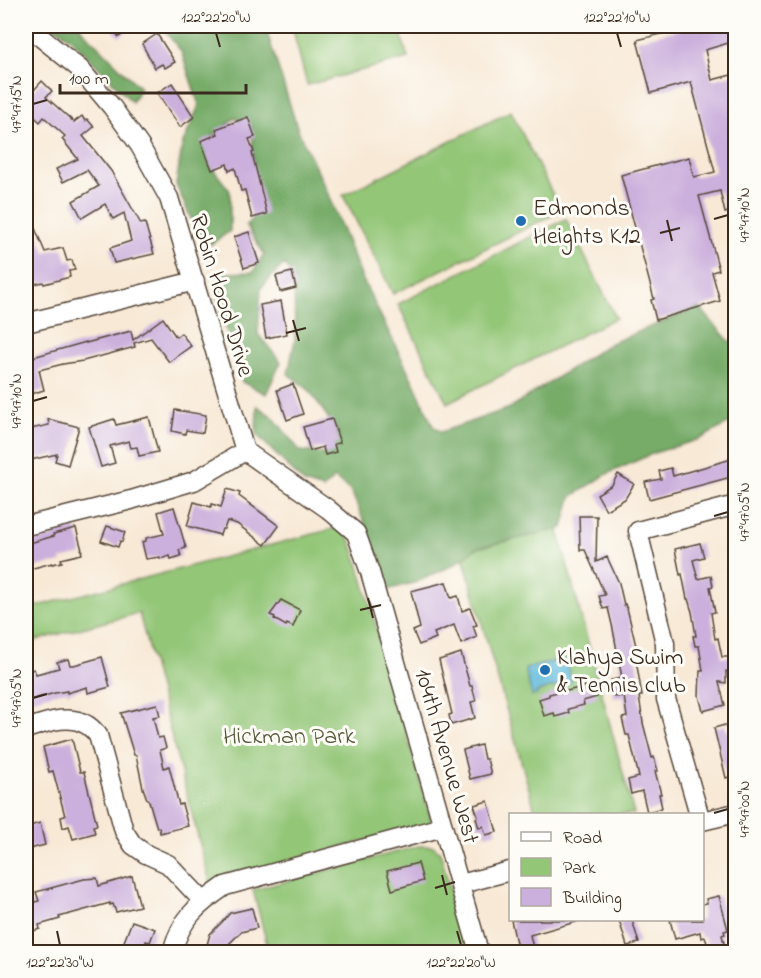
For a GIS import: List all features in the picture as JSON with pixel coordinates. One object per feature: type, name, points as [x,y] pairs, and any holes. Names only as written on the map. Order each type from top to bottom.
[{"type":"street","name":"Robin Hood Drive","points":[[26,28],[80,69],[112,107],[140,146],[169,198],[245,451]]},
{"type":"street","points":[[26,323],[195,281]]},
{"type":"street","points":[[26,526],[131,500],[194,481],[245,451]]},
{"type":"street","name":"104th Avenue West","points":[[245,451],[328,509],[356,533],[370,572],[479,952]]},
{"type":"street","points":[[699,813],[666,699],[665,643],[638,531],[735,505]]},
{"type":"street","points":[[26,729],[57,720],[73,719],[88,725],[98,735],[124,831],[133,845],[168,864],[203,901]]},
{"type":"street","points":[[704,821],[735,813]]},
{"type":"street","points":[[172,952],[187,918],[203,901],[225,886],[443,827]]},
{"type":"street","points":[[461,884],[509,871]]},
{"type":"green space","points":[[53,26],[81,26],[80,28],[140,88],[132,102],[70,38]]},
{"type":"green space","points":[[161,26],[265,26],[298,130],[326,189],[362,278],[433,426],[441,432],[510,408],[609,344],[699,307],[735,346],[735,420],[700,439],[654,453],[607,474],[571,497],[563,528],[477,548],[453,565],[417,582],[386,590],[370,536],[351,491],[334,478],[323,489],[304,483],[256,434],[257,406],[273,417],[300,451],[328,454],[338,432],[309,390],[288,374],[295,340],[294,278],[284,264],[261,288],[258,334],[281,362],[266,394],[242,382],[217,298],[224,273],[253,272],[264,254],[246,225],[263,208],[254,171],[252,126],[235,118],[212,137],[213,169],[230,191],[230,231],[211,244],[199,237],[176,185],[182,146],[199,105],[181,51]]},
{"type":"green space","points":[[292,26],[399,26],[408,58],[307,85]]},
{"type":"green space","points":[[511,111],[561,211],[393,294],[343,195]]},
{"type":"green space","points":[[566,219],[616,318],[447,403],[398,304]]},
{"type":"green space","name":"Klahya Swim & Tennis club","points":[[550,500],[634,813],[536,813],[454,525]]},
{"type":"green space","name":"Hickman Park","points":[[340,527],[350,540],[356,556],[432,823],[210,882],[139,613],[26,643],[26,609]]},
{"type":"green space","points":[[419,846],[433,846],[440,852],[467,952],[269,952],[253,890]]},
{"type":"water","points":[[565,658],[572,682],[536,692],[537,695],[532,696],[525,669]]},
{"type":"building","points":[[110,26],[134,26],[119,37]]},
{"type":"building","points":[[693,26],[735,26],[735,41],[705,50],[712,80],[735,74],[735,210],[725,213],[720,191],[699,196],[719,270],[712,272],[720,301],[656,320],[651,300],[654,299],[621,175],[689,157],[694,177],[715,172],[691,82],[651,93],[637,40]]},
{"type":"building","points":[[157,34],[175,62],[165,68],[162,64],[155,68],[142,44]]},
{"type":"building","points":[[42,81],[52,91],[46,97],[74,122],[82,116],[94,127],[83,136],[111,171],[141,224],[145,223],[154,254],[114,263],[110,248],[131,241],[124,213],[113,219],[105,204],[82,218],[73,201],[99,186],[87,170],[63,182],[56,169],[78,159],[62,139],[65,136],[44,117],[40,122],[26,109],[26,99]]},
{"type":"building","points":[[172,83],[194,117],[180,127],[157,93]]},
{"type":"building","points":[[248,117],[255,137],[249,139],[254,152],[252,153],[267,214],[252,218],[245,190],[241,191],[235,168],[229,171],[227,164],[212,170],[201,141],[218,134],[216,129]]},
{"type":"building","points":[[26,207],[45,252],[63,248],[67,261],[72,260],[75,270],[69,271],[70,277],[26,286]]},
{"type":"building","points":[[249,232],[259,263],[244,268],[234,237]]},
{"type":"building","points":[[292,272],[296,288],[280,292],[276,276]]},
{"type":"building","points":[[281,301],[287,334],[266,338],[260,305]]},
{"type":"building","points":[[163,318],[176,337],[181,333],[191,346],[169,362],[151,338],[134,343],[135,347],[39,370],[44,390],[31,394],[26,375],[26,359],[131,331],[133,340]]},
{"type":"building","points":[[293,384],[303,414],[287,420],[277,390]]},
{"type":"building","points":[[175,410],[206,415],[203,433],[186,430],[185,434],[172,431]]},
{"type":"building","points":[[149,417],[158,452],[139,456],[137,447],[131,448],[129,441],[110,446],[115,463],[101,467],[89,427],[114,419],[116,425]]},
{"type":"building","points":[[48,419],[79,427],[68,465],[55,461],[57,454],[26,461],[26,430],[49,425]]},
{"type":"building","points":[[332,419],[340,443],[334,444],[336,452],[325,455],[323,447],[310,451],[303,427]]},
{"type":"building","points":[[735,458],[735,476],[649,499],[645,482],[661,479],[659,471],[671,468],[673,476]]},
{"type":"building","points":[[618,474],[634,484],[625,499],[606,510],[597,494],[612,485]]},
{"type":"building","points":[[227,489],[240,493],[239,496],[279,526],[265,545],[237,524],[227,521],[220,535],[187,526],[194,502],[211,507],[212,504],[221,507]]},
{"type":"building","points":[[174,507],[186,548],[179,550],[181,556],[171,559],[170,556],[146,559],[142,542],[146,541],[146,538],[164,534],[158,512]]},
{"type":"building","points":[[579,516],[597,516],[596,562],[607,557],[619,583],[636,646],[643,723],[652,758],[654,757],[658,771],[655,771],[662,808],[647,812],[642,791],[631,794],[628,780],[639,777],[629,735],[626,735],[622,718],[627,717],[624,696],[614,697],[611,680],[622,678],[613,629],[608,608],[603,609],[599,596],[605,595],[585,550],[580,550]]},
{"type":"building","points":[[107,526],[125,532],[118,547],[101,541]]},
{"type":"building","points":[[76,528],[82,554],[61,559],[62,562],[26,570],[26,544]]},
{"type":"building","points":[[700,543],[704,557],[693,560],[698,579],[711,576],[713,586],[710,587],[715,612],[711,613],[715,639],[718,638],[722,657],[734,657],[733,672],[726,671],[726,683],[719,682],[725,705],[703,711],[699,696],[700,671],[703,671],[699,646],[695,646],[693,636],[696,636],[692,612],[682,574],[680,575],[675,549]]},
{"type":"building","points":[[446,582],[451,598],[458,596],[462,611],[470,608],[477,625],[473,626],[477,637],[461,644],[454,625],[434,633],[436,638],[419,645],[413,631],[420,628],[411,591]]},
{"type":"building","points":[[281,600],[300,610],[293,627],[287,624],[286,626],[270,615]]},
{"type":"building","points":[[461,653],[476,701],[471,702],[475,718],[451,725],[449,715],[452,714],[439,660]]},
{"type":"building","points":[[102,657],[110,687],[88,693],[87,687],[26,701],[26,672],[34,669],[36,674],[59,668],[57,662],[68,659],[70,665],[74,665]]},
{"type":"building","points":[[594,684],[597,697],[583,701],[584,705],[568,709],[569,713],[555,717],[554,713],[544,716],[539,699],[549,694]]},
{"type":"building","points":[[157,704],[160,716],[153,717],[158,738],[163,737],[166,748],[160,750],[164,768],[169,766],[179,805],[182,804],[188,826],[160,833],[143,788],[136,755],[134,755],[121,713]]},
{"type":"building","points":[[725,725],[727,731],[732,730],[735,741],[735,775],[726,778],[714,728]]},
{"type":"building","points":[[72,739],[80,772],[84,772],[97,825],[93,826],[95,833],[73,839],[69,826],[63,828],[61,817],[65,816],[53,771],[49,772],[43,747]]},
{"type":"building","points":[[481,745],[491,774],[470,779],[463,750]]},
{"type":"building","points":[[488,801],[497,832],[486,835],[483,826],[479,828],[474,805]]},
{"type":"building","points":[[40,823],[45,845],[26,850],[26,827]]},
{"type":"building","points":[[418,863],[423,881],[392,890],[387,871]]},
{"type":"building","points":[[132,876],[140,906],[116,912],[113,904],[110,905],[110,903],[59,917],[60,919],[39,925],[40,929],[26,933],[26,904],[39,901],[36,892],[84,879],[97,878],[99,886]]},
{"type":"building","points":[[719,896],[728,930],[722,935],[726,951],[710,952],[705,937],[701,938],[700,932],[675,939],[670,921],[704,921],[706,899]]},
{"type":"building","points":[[252,908],[257,928],[241,932],[228,945],[226,952],[205,952],[210,934],[230,913]]},
{"type":"building","points":[[132,921],[155,929],[150,942],[146,941],[145,946],[142,945],[139,952],[120,952]]},
{"type":"building","points":[[511,921],[576,921],[530,935],[534,952],[518,952]]},
{"type":"building","points":[[619,921],[632,921],[639,943],[627,946]]},
{"type":"place","name":"Edmonds Heights K12","points":[[521,221]]},
{"type":"place","name":"Klahya Swim & Tennis club","points":[[545,670]]}]
